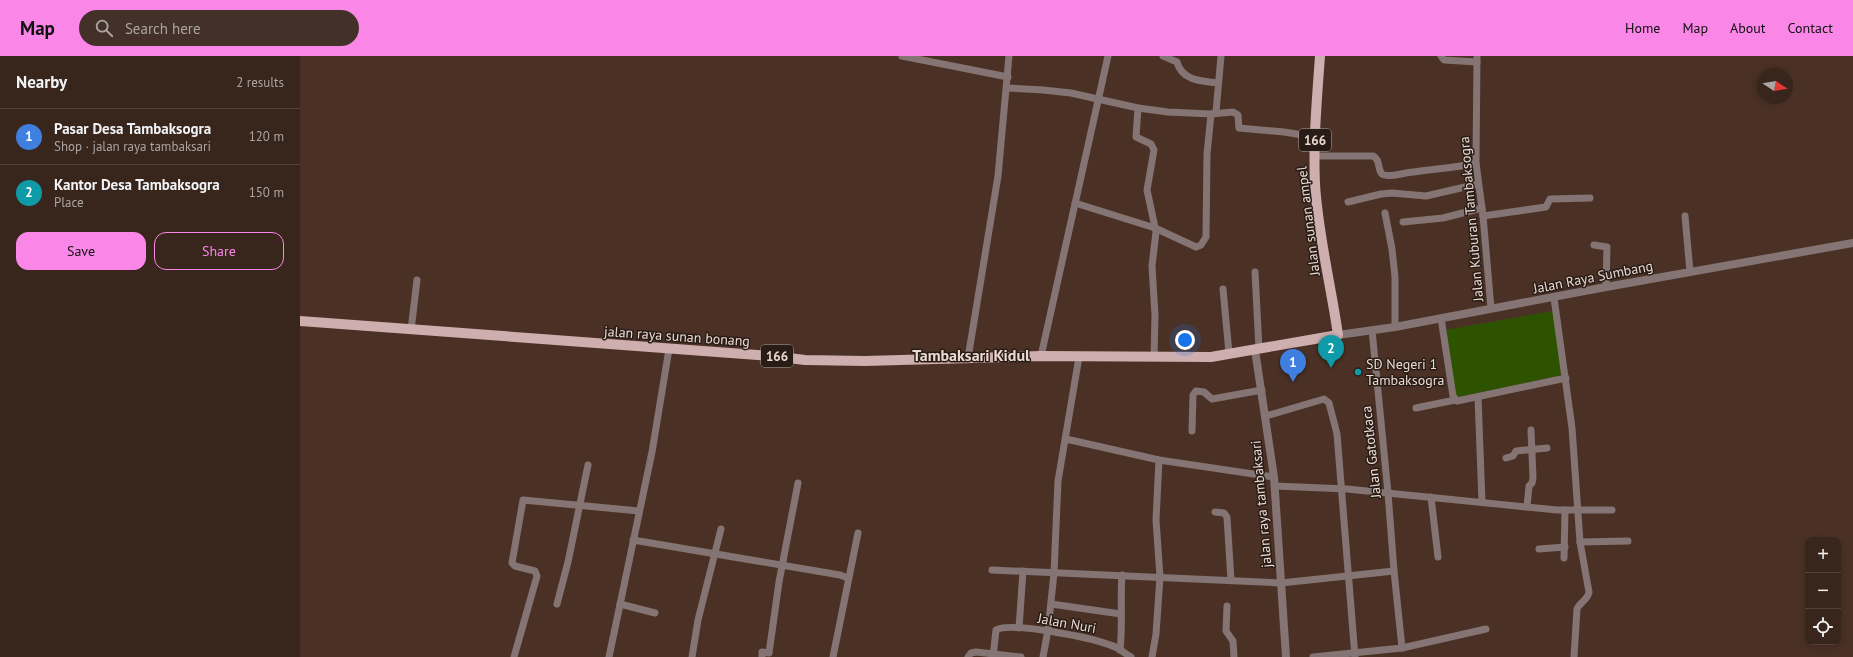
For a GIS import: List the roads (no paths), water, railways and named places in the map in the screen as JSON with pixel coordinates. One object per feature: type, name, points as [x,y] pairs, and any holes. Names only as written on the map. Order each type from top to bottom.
[{"type":"main road","name":"Jalan sunan ampel","points":[[1320,56],[1315,137],[1315,185],[1338,335]]},
{"type":"main road","name":"jalan raya sunan bonang","points":[[300,321],[772,356],[805,360],[865,361],[1041,356],[1211,357],[1338,335]]},
{"type":"street","points":[[902,56],[1008,77]]},
{"type":"street","points":[[968,358],[997,181],[1010,56]]},
{"type":"street","points":[[1041,356],[1108,56]]},
{"type":"street","points":[[1163,56],[1178,59],[1181,72],[1185,76],[1198,81],[1218,83]]},
{"type":"street","points":[[1075,203],[1155,228],[1196,246],[1201,245],[1205,240],[1207,154],[1221,56]]},
{"type":"street","points":[[1441,56],[1444,60],[1477,59]]},
{"type":"street","name":"Jalan Kuburan Tambaksogra","points":[[1477,59],[1476,163],[1483,216],[1491,308]]},
{"type":"street","points":[[1007,88],[1043,90],[1098,99],[1138,108],[1168,112],[1237,113],[1239,128],[1284,132],[1315,137]]},
{"type":"street","points":[[1138,108],[1136,137],[1151,144],[1154,150],[1147,190],[1155,228],[1152,266],[1155,315],[1154,357]]},
{"type":"street","points":[[1315,156],[1373,156],[1378,160],[1381,172],[1385,175],[1396,175],[1476,163]]},
{"type":"street","points":[[1348,202],[1387,193],[1426,196],[1478,184]]},
{"type":"street","points":[[1483,216],[1546,207],[1550,198],[1590,198]]},
{"type":"street","points":[[1402,222],[1443,218],[1482,208]]},
{"type":"street","points":[[1385,213],[1392,249],[1395,277],[1395,327]]},
{"type":"street","points":[[1685,216],[1690,272]]},
{"type":"street","name":"Jalan Raya Sumbang","points":[[1338,335],[1395,327],[1491,308],[1554,298],[1606,287],[1853,243]]},
{"type":"street","points":[[1594,245],[1607,247],[1606,287]]},
{"type":"street","points":[[1255,272],[1257,349]]},
{"type":"street","points":[[411,330],[417,280]]},
{"type":"street","points":[[1223,289],[1229,353]]},
{"type":"street","points":[[1554,298],[1572,428],[1580,542],[1589,595],[1577,609],[1574,657]]},
{"type":"street","points":[[1441,318],[1453,396],[1455,400]]},
{"type":"street","name":"Jalan Gatotkaca","points":[[1372,330],[1402,648]]},
{"type":"street","points":[[612,656],[620,604],[652,452],[669,349]]},
{"type":"street","name":"jalan raya tambaksari","points":[[1257,349],[1275,486],[1286,657]]},
{"type":"street","points":[[1043,657],[1048,630],[1054,572],[1057,485],[1079,357]]},
{"type":"street","points":[[1416,408],[1478,397],[1566,378]]},
{"type":"street","points":[[1192,431],[1193,395],[1196,391],[1204,392],[1212,399],[1262,390]]},
{"type":"street","points":[[1478,397],[1482,502]]},
{"type":"street","points":[[1266,416],[1324,399],[1328,401],[1337,434],[1355,655]]},
{"type":"street","points":[[1527,508],[1529,486],[1532,483],[1533,478],[1531,430]]},
{"type":"street","points":[[1066,439],[1159,460],[1274,477]]},
{"type":"street","points":[[1506,458],[1514,456],[1516,451],[1546,448]]},
{"type":"street","points":[[1152,657],[1156,634],[1160,577],[1156,520],[1159,460]]},
{"type":"street","points":[[557,604],[568,562],[588,465]]},
{"type":"street","points":[[762,657],[762,652],[769,653],[782,565],[798,483]]},
{"type":"street","points":[[1275,486],[1342,488],[1527,508],[1612,510]]},
{"type":"street","points":[[1431,497],[1438,557]]},
{"type":"street","points":[[514,657],[537,576],[535,571],[515,566],[512,563],[523,501],[527,499],[639,511]]},
{"type":"street","points":[[1564,558],[1565,510]]},
{"type":"street","points":[[1215,512],[1224,513],[1228,517],[1231,580]]},
{"type":"street","points":[[692,657],[698,620],[721,528]]},
{"type":"street","points":[[833,657],[858,533]]},
{"type":"street","points":[[634,540],[714,555],[840,575],[848,578]]},
{"type":"street","points":[[1580,542],[1628,541]]},
{"type":"street","points":[[1539,549],[1564,547]]},
{"type":"street","points":[[992,570],[1281,583],[1394,571]]},
{"type":"street","points":[[1019,628],[1023,571]]},
{"type":"street","points":[[1120,650],[1122,638],[1122,575]]},
{"type":"street","points":[[620,604],[656,613]]},
{"type":"street","points":[[1051,604],[1121,614]]},
{"type":"street","points":[[1228,606],[1226,631],[1233,641],[1234,657]]},
{"type":"street","name":"Jalan Nuri","points":[[994,655],[995,632],[997,628],[1019,628],[1048,630],[1097,641],[1120,650],[1131,657]]},
{"type":"street","points":[[1313,657],[1355,655],[1402,648],[1486,629]]},
{"type":"street","points":[[968,657],[973,652],[1021,657]]},
{"type":"place","name":"Kantor Desa Tambaksogra","points":[[1331,368]]},
{"type":"place","name":"SD Negeri 1 Tambaksogra","points":[[1358,372]]},
{"type":"place","name":"Pasar Desa Tambaksogra","points":[[1293,382]]},
{"type":"district","name":"Tambaksari Kidul","points":[[971,355]]}]
